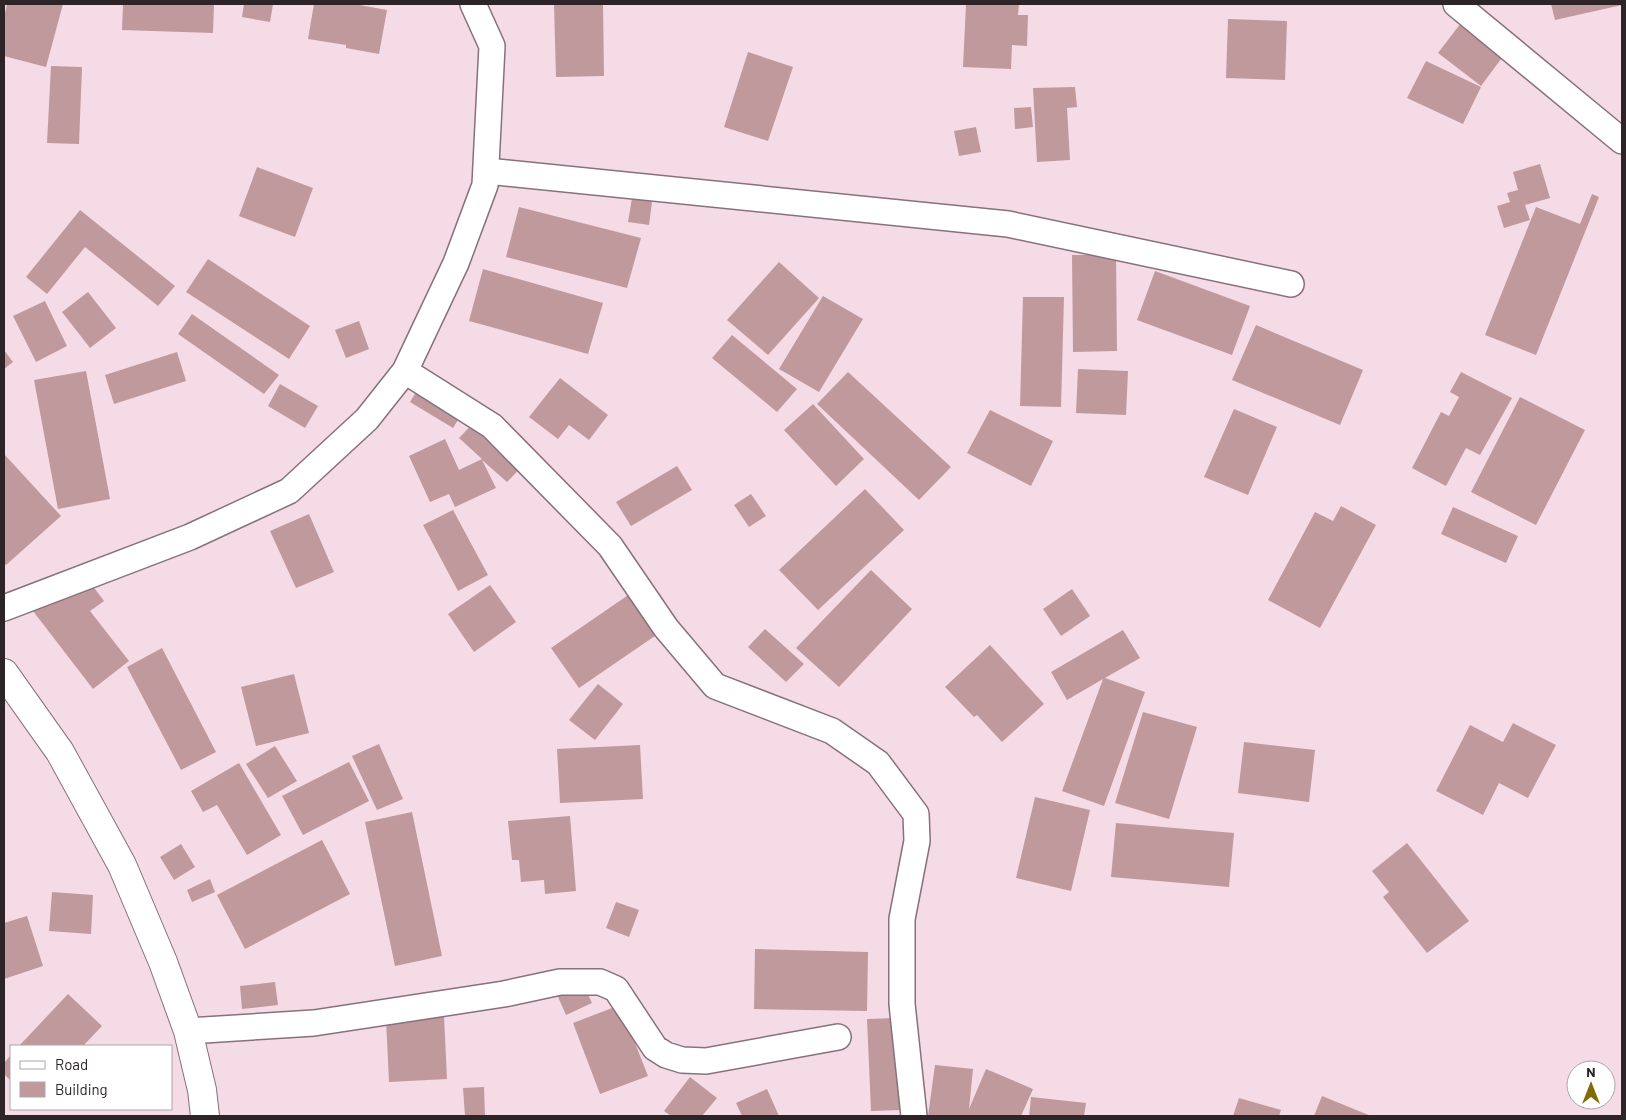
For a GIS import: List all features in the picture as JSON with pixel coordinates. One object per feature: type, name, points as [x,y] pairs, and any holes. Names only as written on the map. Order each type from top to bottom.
[{"type":"street","points":[[4,608],[190,537],[289,491],[367,419],[405,371],[456,263],[485,185],[492,46],[473,4]]},
{"type":"street","points":[[1456,4],[1622,141]]},
{"type":"street","points":[[486,171],[1008,224],[1291,284]]},
{"type":"street","points":[[405,371],[492,426],[610,546],[666,628],[715,686],[832,731],[878,764],[916,814],[917,841],[902,919],[902,1004],[914,1116]]},
{"type":"street","points":[[4,673],[60,752],[122,865],[163,962],[188,1031],[202,1090],[205,1116]]},
{"type":"street","points":[[188,1031],[314,1023],[504,994],[560,982],[600,982],[616,989],[654,1048],[666,1055],[682,1060],[706,1061],[838,1037]]},
{"type":"building","points":[[7,4],[63,4],[46,67],[4,56],[4,18]]},
{"type":"building","points":[[123,4],[214,4],[213,33],[122,30]]},
{"type":"building","points":[[244,4],[273,4],[270,22],[242,17]]},
{"type":"building","points":[[314,4],[354,4],[387,10],[379,54],[346,48],[346,45],[308,39]]},
{"type":"building","points":[[554,4],[603,4],[604,76],[556,77]]},
{"type":"building","points":[[966,4],[1019,4],[1018,15],[1028,15],[1027,46],[1012,45],[1011,69],[963,67]]},
{"type":"building","points":[[1551,4],[1622,4],[1622,5],[1555,20]]},
{"type":"building","points":[[1228,19],[1287,21],[1285,80],[1226,78]]},
{"type":"building","points":[[1464,19],[1507,51],[1481,86],[1438,53]]},
{"type":"building","points":[[748,52],[793,67],[768,141],[724,127]]},
{"type":"building","points":[[1426,61],[1481,87],[1463,124],[1407,98]]},
{"type":"building","points":[[51,66],[82,67],[79,144],[47,143]]},
{"type":"building","points":[[1075,87],[1077,107],[1067,108],[1070,160],[1037,162],[1033,88]]},
{"type":"building","points":[[1031,107],[1033,127],[1015,129],[1014,108]]},
{"type":"building","points":[[976,127],[981,152],[959,156],[954,131]]},
{"type":"building","points":[[1540,164],[1550,198],[1525,205],[1530,220],[1504,228],[1497,206],[1510,202],[1507,193],[1518,190],[1513,172]]},
{"type":"building","points":[[257,167],[313,188],[295,237],[239,216]]},
{"type":"building","points":[[633,192],[653,194],[649,225],[628,222]]},
{"type":"building","points":[[1592,194],[1599,197],[1536,355],[1485,335],[1536,207],[1580,224]]},
{"type":"building","points":[[519,207],[641,238],[627,288],[506,257]]},
{"type":"building","points":[[80,210],[175,286],[158,306],[85,247],[47,294],[26,277]]},
{"type":"building","points":[[1072,255],[1116,255],[1117,351],[1073,352]]},
{"type":"building","points":[[208,259],[310,326],[289,359],[186,292]]},
{"type":"building","points":[[779,262],[819,298],[768,355],[727,320]]},
{"type":"building","points":[[483,269],[603,303],[588,354],[469,321]]},
{"type":"building","points":[[1155,271],[1250,306],[1232,355],[1137,320]]},
{"type":"building","points":[[88,292],[116,328],[90,348],[62,312]]},
{"type":"building","points":[[823,296],[863,319],[819,392],[779,369]]},
{"type":"building","points":[[1023,297],[1064,297],[1061,407],[1020,406]]},
{"type":"building","points":[[45,301],[67,346],[36,362],[13,316]]},
{"type":"building","points":[[192,314],[279,375],[264,394],[178,334]]},
{"type":"building","points":[[359,321],[369,349],[346,358],[335,330]]},
{"type":"building","points":[[1256,325],[1363,370],[1340,425],[1232,380]]},
{"type":"building","points":[[732,335],[797,389],[777,412],[712,358]]},
{"type":"building","points":[[4,350],[13,362],[4,369]]},
{"type":"building","points":[[177,352],[186,381],[114,404],[105,375]]},
{"type":"building","points":[[1078,369],[1128,371],[1126,415],[1076,413]]},
{"type":"building","points":[[86,371],[110,499],[58,509],[34,380]]},
{"type":"building","points":[[848,372],[951,467],[919,500],[817,404]]},
{"type":"building","points":[[1461,372],[1512,398],[1480,455],[1466,448],[1446,486],[1412,468],[1441,412],[1449,416],[1459,397],[1450,392]]},
{"type":"building","points":[[428,373],[471,399],[453,428],[410,402]]},
{"type":"building","points":[[560,378],[608,415],[589,440],[569,425],[558,439],[529,417]]},
{"type":"building","points":[[280,384],[318,406],[305,428],[268,406]]},
{"type":"building","points":[[1520,397],[1585,430],[1536,525],[1471,492]]},
{"type":"building","points":[[813,404],[864,459],[836,486],[784,430]]},
{"type":"building","points":[[1234,409],[1277,427],[1248,495],[1204,477]]},
{"type":"building","points":[[486,410],[534,454],[507,482],[482,460],[496,488],[455,507],[449,494],[430,502],[409,456],[445,439],[459,470],[482,459],[459,438]]},
{"type":"building","points":[[990,410],[1053,441],[1031,486],[967,453]]},
{"type":"building","points":[[4,454],[61,516],[6,565],[4,563]]},
{"type":"building","points":[[677,466],[692,490],[631,526],[616,502]]},
{"type":"building","points":[[865,489],[904,530],[818,610],[779,570]]},
{"type":"building","points":[[751,494],[766,516],[749,527],[734,505]]},
{"type":"building","points":[[1341,506],[1376,525],[1320,628],[1268,600],[1315,512],[1333,521]]},
{"type":"building","points":[[1453,507],[1518,536],[1506,563],[1441,534]]},
{"type":"building","points":[[453,510],[488,575],[458,591],[423,525]]},
{"type":"building","points":[[309,514],[334,572],[296,588],[270,531]]},
{"type":"building","points":[[871,570],[912,609],[839,687],[796,648]]},
{"type":"building","points":[[83,573],[104,601],[90,611],[129,661],[93,689],[33,611]]},
{"type":"building","points":[[490,585],[516,622],[474,652],[448,614]]},
{"type":"building","points":[[640,587],[668,627],[579,688],[551,648]]},
{"type":"building","points":[[1072,589],[1090,616],[1061,636],[1043,609]]},
{"type":"building","points":[[765,629],[804,664],[786,682],[748,647]]},
{"type":"building","points":[[1123,630],[1140,658],[1105,678],[1145,692],[1104,806],[1062,791],[1103,679],[1067,700],[1051,672]]},
{"type":"building","points":[[990,645],[1044,704],[1002,742],[977,715],[974,717],[945,687]]},
{"type":"building","points":[[162,648],[216,752],[181,770],[127,667]]},
{"type":"building","points":[[294,674],[309,733],[256,746],[241,687]]},
{"type":"building","points":[[598,684],[623,704],[595,740],[569,720]]},
{"type":"building","points":[[1143,712],[1197,727],[1169,819],[1115,803]]},
{"type":"building","points":[[1513,723],[1556,745],[1528,798],[1499,783],[1483,815],[1436,791],[1470,725],[1503,742]]},
{"type":"building","points":[[1244,742],[1315,750],[1309,802],[1238,793]]},
{"type":"building","points":[[379,744],[403,799],[377,810],[352,756]]},
{"type":"building","points":[[640,745],[643,799],[560,803],[557,749]]},
{"type":"building","points":[[275,746],[297,781],[268,798],[246,764]]},
{"type":"building","points":[[349,762],[369,801],[303,835],[282,796]]},
{"type":"building","points":[[239,763],[281,835],[247,855],[217,805],[203,812],[191,791]]},
{"type":"building","points":[[1035,797],[1090,810],[1071,891],[1016,878]]},
{"type":"building","points":[[412,812],[442,956],[395,966],[365,822]]},
{"type":"building","points":[[570,816],[576,891],[545,894],[544,880],[521,882],[519,860],[512,860],[508,821]]},
{"type":"building","points":[[1116,823],[1234,833],[1229,887],[1111,877]]},
{"type":"building","points":[[322,840],[350,894],[245,949],[217,895]]},
{"type":"building","points":[[1407,843],[1469,921],[1427,953],[1383,897],[1389,892],[1372,871]]},
{"type":"building","points":[[181,844],[195,867],[174,880],[160,857]]},
{"type":"building","points":[[210,879],[215,892],[192,902],[187,890]]},
{"type":"building","points":[[52,892],[93,895],[91,934],[49,931]]},
{"type":"building","points":[[616,902],[639,910],[629,937],[606,928]]},
{"type":"building","points":[[27,916],[43,966],[4,979],[4,923]]},
{"type":"building","points":[[755,949],[868,952],[867,1011],[754,1009]]},
{"type":"building","points":[[581,979],[592,1003],[566,1015],[555,990]]},
{"type":"building","points":[[275,982],[278,1005],[242,1009],[240,986]]},
{"type":"building","points":[[68,994],[102,1026],[84,1045],[20,1045]]},
{"type":"building","points":[[620,1005],[648,1076],[600,1094],[573,1023]]},
{"type":"building","points":[[444,1016],[447,1079],[389,1082],[386,1019]]},
{"type":"building","points":[[897,1018],[901,1110],[871,1111],[867,1019]]},
{"type":"building","points":[[10,1056],[10,1080],[4,1074],[4,1063]]},
{"type":"building","points":[[935,1065],[973,1069],[969,1109],[986,1069],[1033,1089],[1021,1116],[928,1116]]},
{"type":"building","points":[[690,1077],[717,1098],[702,1116],[671,1116],[664,1111]]},
{"type":"building","points":[[484,1087],[485,1116],[465,1116],[463,1088]]},
{"type":"building","points":[[767,1089],[779,1116],[742,1116],[736,1103]]},
{"type":"building","points":[[1322,1096],[1371,1116],[1314,1116]]},
{"type":"building","points":[[1031,1097],[1086,1103],[1084,1116],[1029,1116]]},
{"type":"building","points":[[1239,1098],[1281,1110],[1279,1116],[1233,1116]]}]
